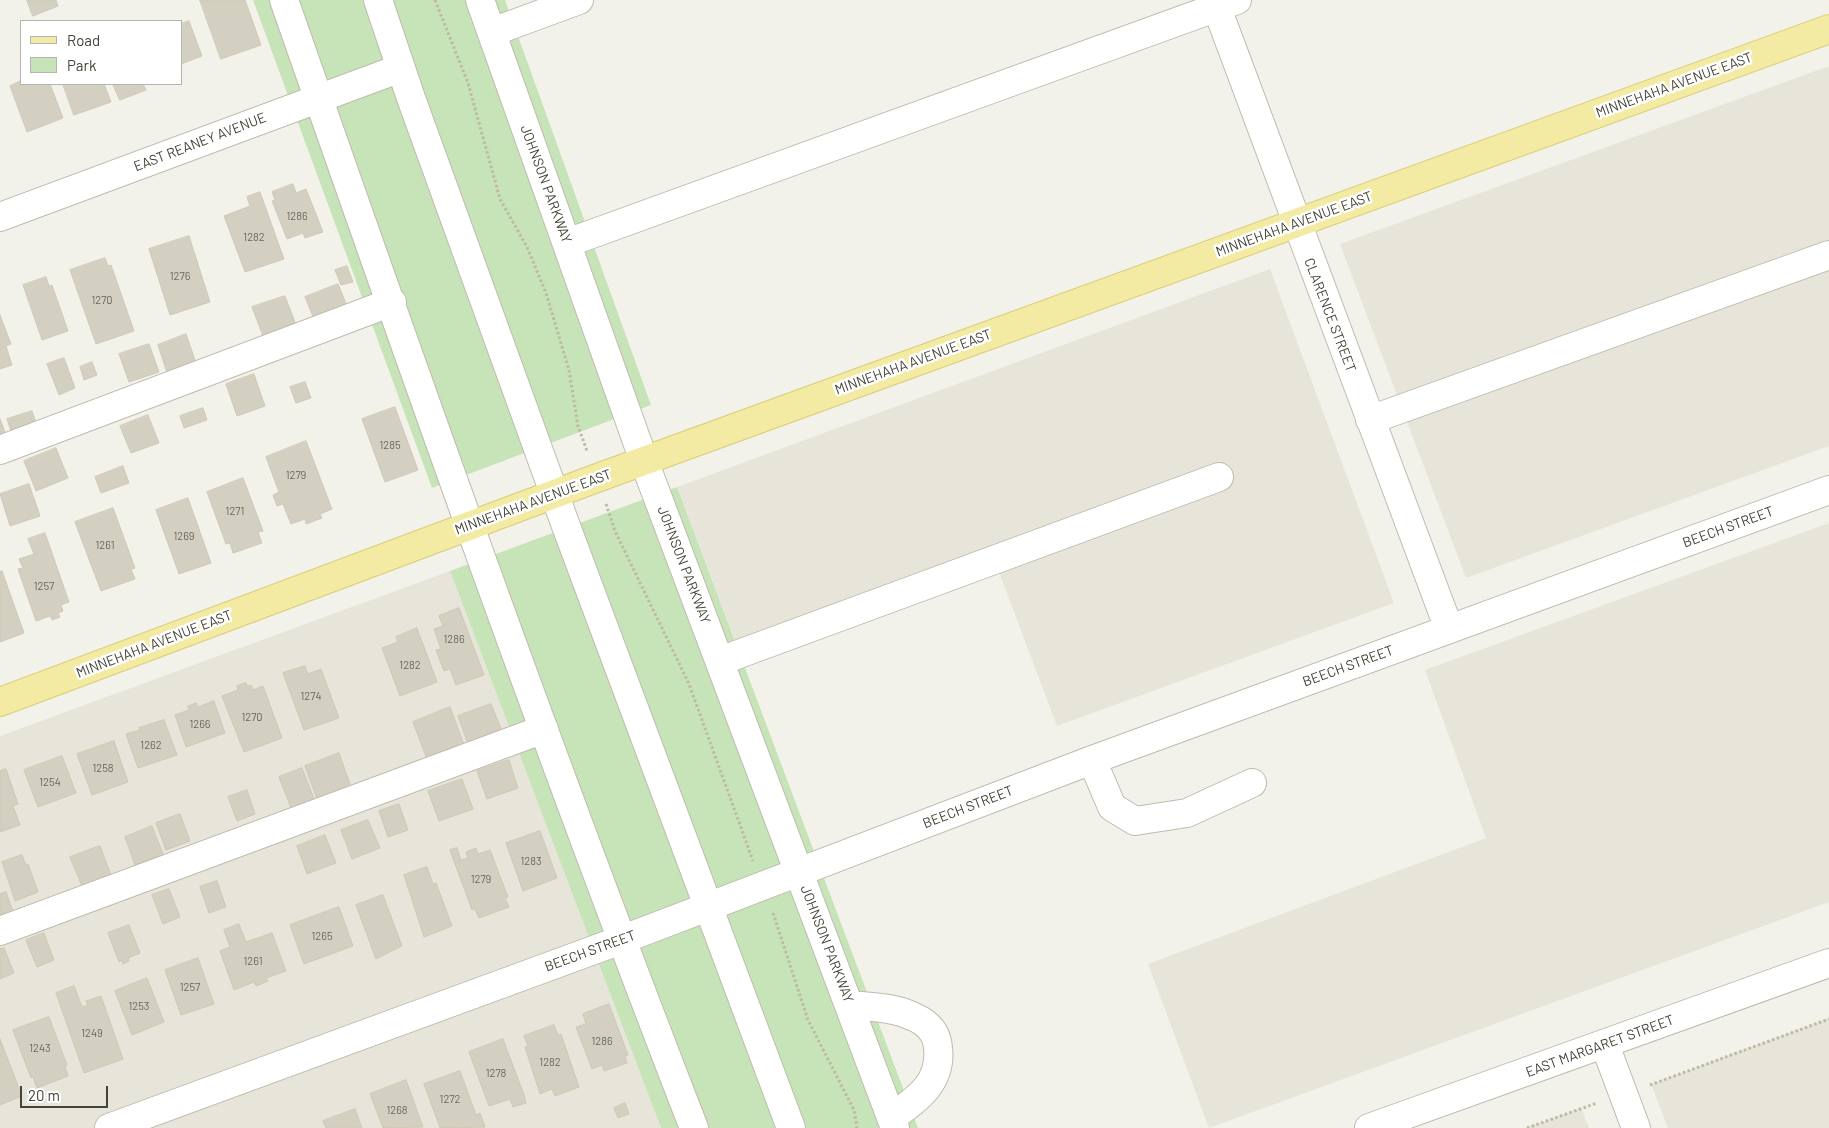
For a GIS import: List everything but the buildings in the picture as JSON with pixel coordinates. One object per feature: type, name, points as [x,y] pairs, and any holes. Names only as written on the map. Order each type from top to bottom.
[{"type":"main road","name":"MINNEHAHA AVENUE EAST","points":[[0,702],[554,494],[1829,29]]},
{"type":"street","points":[[284,0],[392,302],[468,526],[621,940],[694,1128]]},
{"type":"street","points":[[378,0],[554,494],[710,906],[791,1128]]},
{"type":"street","name":"JOHNSON PARKWAY","points":[[480,0],[644,461],[893,1123]]},
{"type":"street","points":[[492,32],[579,0]]},
{"type":"street","points":[[567,243],[1223,2]]},
{"type":"street","name":"CLARENCE STREET","points":[[1223,2],[1296,223],[1449,630]]},
{"type":"street","name":"EAST REANEY AVENUE","points":[[0,217],[318,97],[401,68]]},
{"type":"street","points":[[1370,420],[1829,255]]},
{"type":"street","points":[[0,450],[392,302]]},
{"type":"street","points":[[720,661],[1219,477]]},
{"type":"street","name":"BEECH STREET","points":[[109,1128],[621,940],[1092,760],[1829,490]]},
{"type":"street","points":[[0,930],[544,729]]},
{"type":"street","points":[[1092,760],[1112,807],[1135,821],[1187,813],[1252,783]]},
{"type":"street","name":"EAST MARGARET STREET","points":[[1370,1128],[1829,963]]},
{"type":"street","points":[[849,1005],[884,1008],[913,1016],[929,1026],[938,1040],[938,1073],[927,1088],[893,1123]]},
{"type":"street","points":[[1605,1045],[1636,1128]]},
{"type":"path","points":[[435,0],[468,83],[500,199],[527,247],[546,292],[569,370],[578,426]]},
{"type":"path","points":[[615,532],[689,684],[751,856]]},
{"type":"path","points":[[774,915],[808,1020],[854,1110],[857,1128]]},
{"type":"path","points":[[1645,1087],[1829,1019]]},
{"type":"path","points":[[1527,1128],[1601,1101]]},
{"type":"shaded area","points":[[1829,66],[1829,446],[1466,578],[1340,244]]},
{"type":"shaded area","points":[[1270,269],[1394,603],[1057,726],[990,548],[735,640],[677,487]]},
{"type":"shaded area","points":[[1829,523],[1829,902],[1209,1128],[1148,964],[1486,838],[1425,670]]},
{"type":"shaded area","points":[[450,571],[661,1128],[0,1128],[0,736]]},
{"type":"shaded area","points":[[1829,1018],[1829,1128],[1668,1128],[1651,1084]]},
{"type":"shaded area","points":[[1581,1108],[1589,1128],[1526,1128]]},
{"type":"green space","points":[[253,0],[505,0],[651,405],[432,488]]},
{"type":"green space","points":[[677,487],[918,1128],[661,1128],[450,571]]}]
